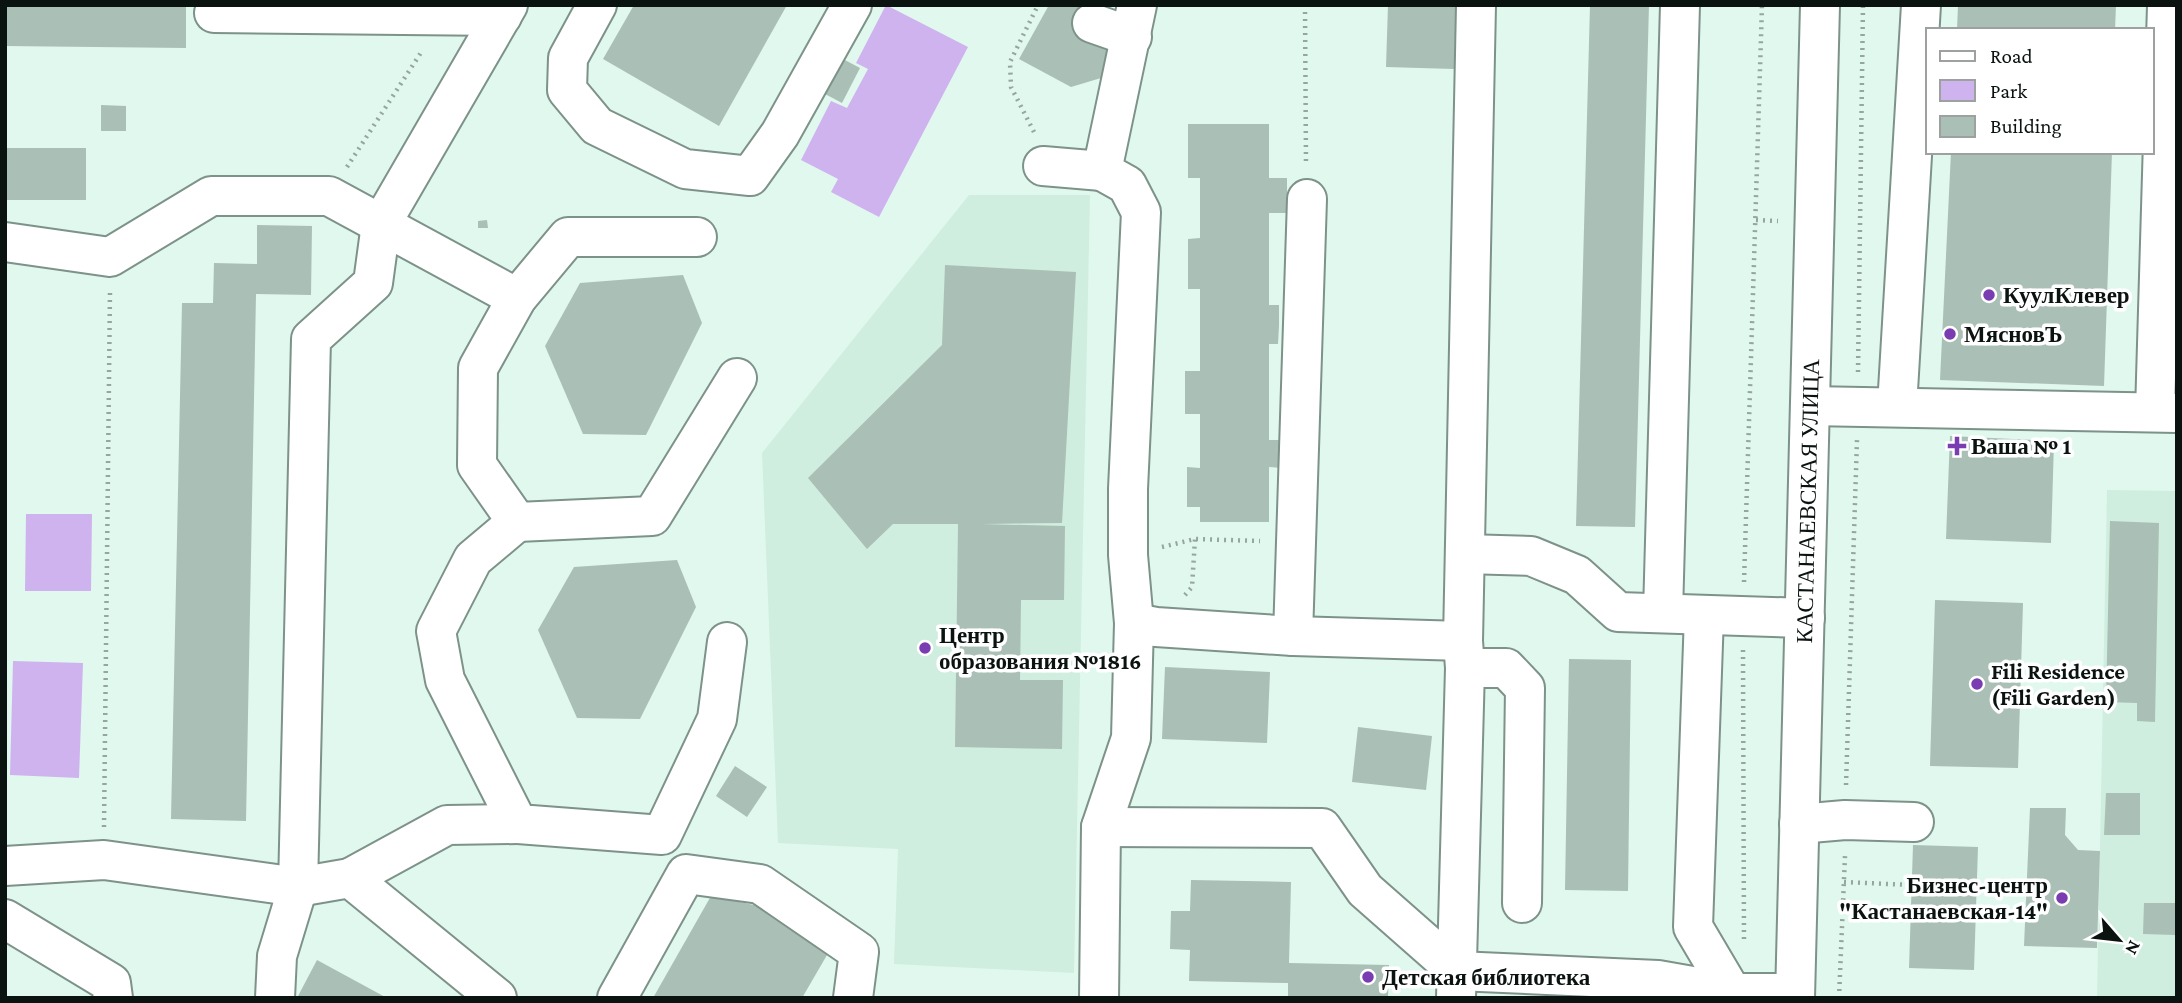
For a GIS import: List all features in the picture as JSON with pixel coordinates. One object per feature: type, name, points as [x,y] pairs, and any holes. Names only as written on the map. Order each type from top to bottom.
[{"type":"street","points":[[597,5],[568,58],[567,90],[597,126],[685,169],[750,176],[780,134],[852,5]]},
{"type":"street","points":[[1456,984],[1476,5]]},
{"type":"street","points":[[1663,613],[1680,5]]},
{"type":"street","name":"КАСТАНАЕВСКАЯ УЛИЦА","points":[[1795,995],[1820,5]]},
{"type":"street","points":[[1897,407],[1921,5]]},
{"type":"street","points":[[1810,406],[2166,413],[2167,5]]},
{"type":"street","points":[[214,13],[457,15],[505,11]]},
{"type":"street","points":[[275,998],[277,956],[298,887],[311,339],[373,283],[381,224],[505,11]]},
{"type":"street","points":[[1092,23],[1135,21],[1102,171]]},
{"type":"street","points":[[1043,166],[1102,171],[1127,185],[1141,212],[1128,489],[1128,555],[1145,625],[1131,738],[1101,827],[1099,998]]},
{"type":"street","points":[[5,242],[110,257],[211,196],[329,196],[517,298]]},
{"type":"street","points":[[1293,636],[1307,199]]},
{"type":"street","points":[[516,522],[477,465],[478,368],[517,298],[568,237],[697,237]]},
{"type":"street","points":[[518,824],[444,681],[436,631],[473,559],[516,522],[652,516],[737,378]]},
{"type":"street","points":[[1465,554],[1531,556],[1577,575],[1618,612],[1805,618]]},
{"type":"street","points":[[1704,615],[1693,927],[1736,994]]},
{"type":"street","points":[[1145,625],[1293,636],[1464,655],[1506,668],[1525,688],[1522,903]]},
{"type":"street","points":[[5,866],[104,860],[298,887],[350,878],[447,825],[518,824],[662,835],[717,719],[727,642]]},
{"type":"street","points":[[1800,824],[1845,820],[1914,822]]},
{"type":"street","points":[[1101,827],[1322,828],[1366,890],[1456,984],[1658,980],[1736,994],[1795,995]]},
{"type":"street","points":[[617,998],[686,874],[760,884],[859,951],[853,998]]},
{"type":"street","points":[[350,878],[497,998]]},
{"type":"street","points":[[5,919],[111,983],[113,998]]},
{"type":"path","points":[[1038,5],[1010,62],[1011,87],[1043,148],[1043,166]]},
{"type":"path","points":[[1305,5],[1307,199]]},
{"type":"path","points":[[1736,994],[1743,615],[1762,5]]},
{"type":"path","points":[[1839,998],[1858,407],[1863,5]]},
{"type":"path","points":[[329,196],[419,54],[457,15]]},
{"type":"path","points":[[104,860],[110,257]]},
{"type":"path","points":[[1145,625],[1192,587],[1195,538]]},
{"type":"path","points":[[1128,555],[1195,538],[1296,542]]},
{"type":"path","points":[[1844,882],[1911,885]]},
{"type":"shaded area","name":"Центр образования №1816","points":[[969,195],[1090,195],[1074,973],[894,964],[898,849],[778,843],[762,453]]},
{"type":"shaded area","points":[[2107,490],[2177,491],[2177,998],[2097,998]]},
{"type":"green space","points":[[886,5],[968,47],[879,217],[831,192],[838,179],[801,160],[831,101],[847,108],[868,69],[856,63]]},
{"type":"green space","points":[[26,514],[92,514],[91,591],[25,591]]},
{"type":"green space","points":[[13,661],[83,663],[79,778],[10,775]]},
{"type":"building","points":[[5,5],[186,5],[186,48],[5,46]]},
{"type":"building","points":[[634,5],[787,5],[719,126],[603,59]]},
{"type":"building","points":[[1049,5],[1097,5],[1118,49],[1101,78],[1071,87],[1019,59]]},
{"type":"building","points":[[1388,5],[1456,5],[1454,69],[1386,67]]},
{"type":"building","points":[[1590,5],[1649,5],[1635,527],[1576,526]]},
{"type":"building","points":[[1958,5],[2116,5],[2115,28],[1957,28]]},
{"type":"building","points":[[843,59],[860,68],[842,103],[825,94]]},
{"type":"building","points":[[101,105],[126,106],[126,131],[101,131]]},
{"type":"building","points":[[1188,124],[1269,124],[1269,178],[1287,178],[1287,213],[1269,213],[1269,305],[1279,305],[1279,326],[1278,344],[1269,344],[1269,440],[1281,440],[1281,468],[1269,467],[1269,522],[1200,522],[1200,507],[1187,507],[1187,467],[1200,468],[1200,414],[1185,414],[1185,371],[1200,371],[1200,289],[1188,289],[1188,239],[1200,238],[1200,178],[1188,178]]},
{"type":"building","points":[[6,148],[86,148],[86,200],[6,200]]},
{"type":"building","points":[[1951,154],[2112,154],[2104,386],[1940,380]]},
{"type":"building","points":[[487,220],[488,228],[478,228],[478,221]]},
{"type":"building","points":[[257,225],[312,226],[311,295],[256,294],[246,821],[171,819],[182,303],[213,303],[214,263],[257,264]]},
{"type":"building","points":[[945,265],[1076,272],[1062,523],[981,524],[1065,526],[1064,600],[1021,600],[1020,680],[1063,680],[1062,749],[955,747],[958,524],[893,524],[867,549],[808,478],[942,345]]},
{"type":"building","points":[[683,275],[702,323],[646,435],[583,434],[545,346],[580,283]]},
{"type":"building","points":[[1950,436],[2054,441],[2051,543],[1946,539]]},
{"type":"building","points":[[2110,521],[2159,523],[2155,722],[2137,721],[2137,703],[2106,702]]},
{"type":"building","points":[[677,560],[696,607],[640,719],[577,718],[538,630],[574,567]]},
{"type":"building","name":"Fili Residence (Fili Garden)","points":[[1935,600],[2023,603],[2018,768],[1930,766]]},
{"type":"building","points":[[1569,659],[1631,660],[1628,891],[1565,890]]},
{"type":"building","points":[[1165,667],[1270,672],[1267,743],[1162,739]]},
{"type":"building","points":[[1358,727],[1432,736],[1426,790],[1352,782]]},
{"type":"building","points":[[735,766],[767,787],[747,817],[716,796]]},
{"type":"building","points":[[2106,793],[2140,793],[2140,835],[2104,835]]},
{"type":"building","name":"Бизнес-центр \"Кастанаевская-14\"","points":[[2030,808],[2066,808],[2065,835],[2078,850],[2100,851],[2097,948],[2024,946]]},
{"type":"building","name":"Бизнес-центр \"Кастанаевская-14\"","points":[[1913,845],[1978,847],[1974,970],[1909,968]]},
{"type":"building","points":[[1191,880],[1291,882],[1289,963],[1389,965],[1388,998],[1288,998],[1288,983],[1189,981],[1190,950],[1170,949],[1171,911],[1190,911]]},
{"type":"building","points":[[711,896],[759,906],[827,955],[802,998],[653,998]]},
{"type":"building","points":[[2144,903],[2176,903],[2175,935],[2143,934]]},
{"type":"building","points":[[317,960],[387,998],[297,998]]},
{"type":"place","name":"КуулКлевер","points":[[1989,295]]},
{"type":"place","name":"МясновЪ","points":[[1950,334]]},
{"type":"place","name":"Ваша № 1","points":[[1957,446]]},
{"type":"place","name":"Центр образования №1816","points":[[925,648]]},
{"type":"place","name":"Fili Residence (Fili Garden)","points":[[1977,684]]},
{"type":"place","name":"Бизнес-центр \"Кастанаевская-14\"","points":[[2062,898]]},
{"type":"place","name":"Детская библиотека","points":[[1368,977]]}]
